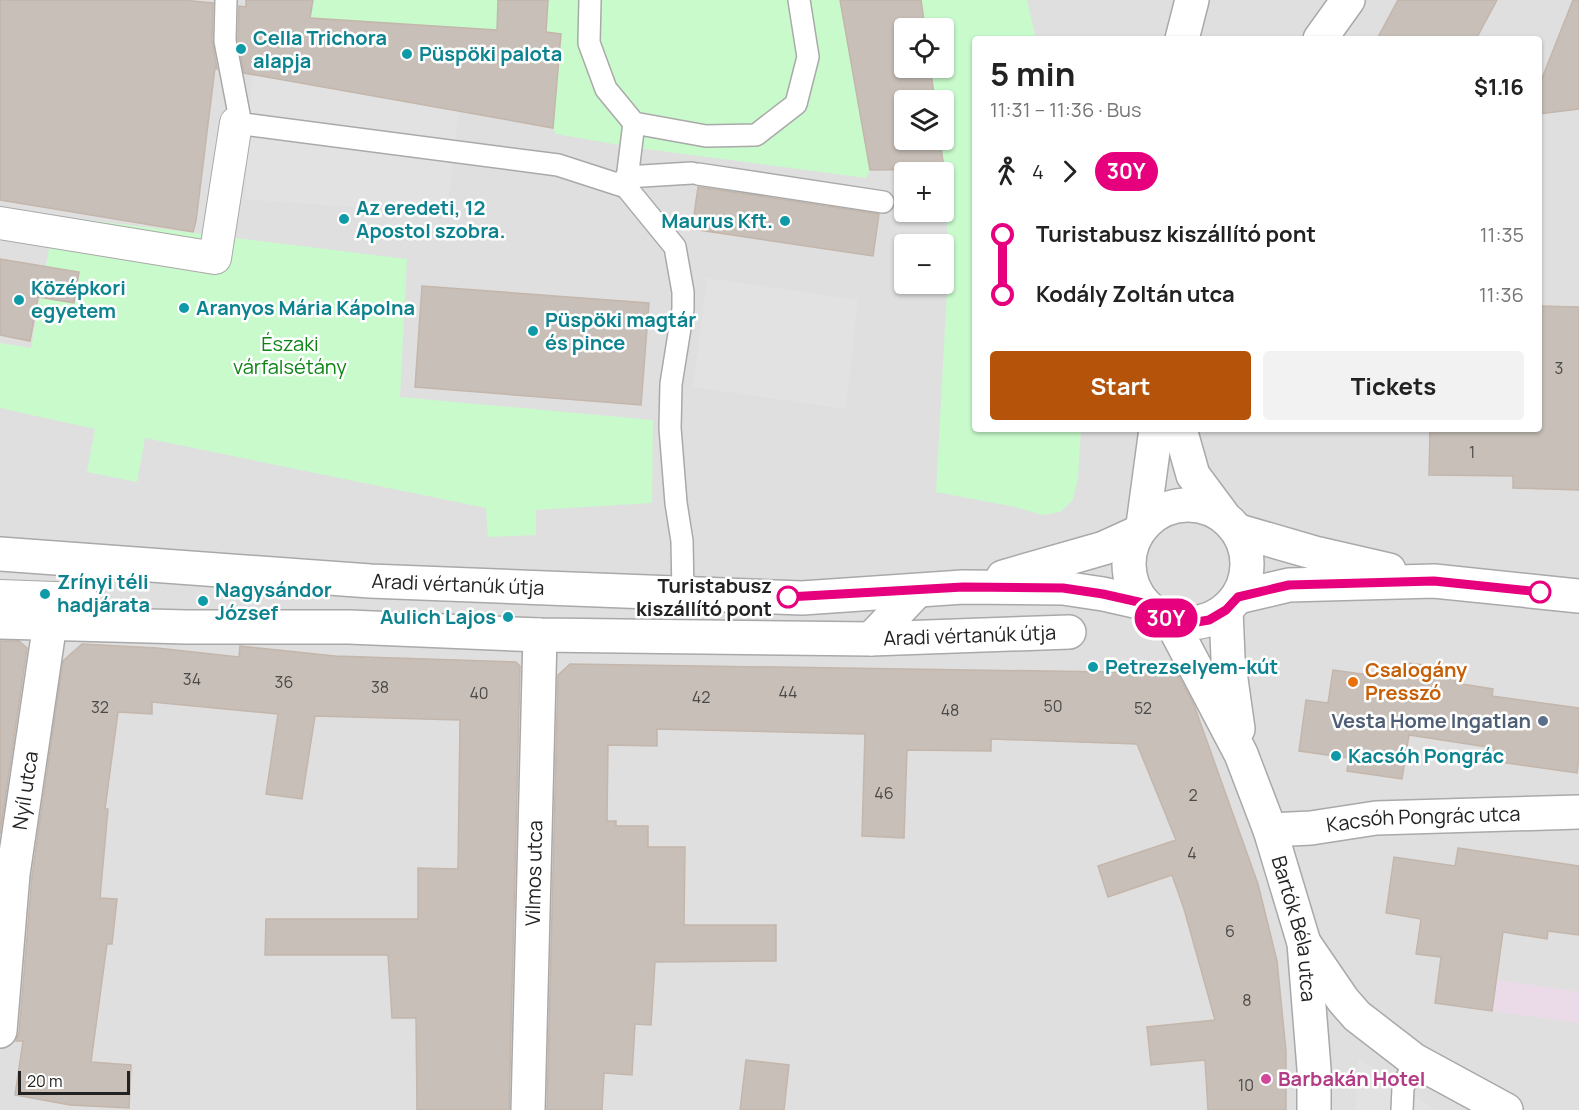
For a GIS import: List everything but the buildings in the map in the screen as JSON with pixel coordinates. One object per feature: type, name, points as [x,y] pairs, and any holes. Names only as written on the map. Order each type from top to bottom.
[{"type":"street","points":[[1183,36],[1192,0]]},
{"type":"street","points":[[1322,36],[1348,0]]},
{"type":"street","points":[[0,223],[215,258],[237,123]]},
{"type":"street","points":[[1156,432],[1140,529],[1130,550],[1129,569],[1133,587],[1143,603],[1156,614],[1171,621],[1191,623],[1209,620],[1232,604],[1289,585],[1434,581]]},
{"type":"street","points":[[1181,432],[1193,475],[1246,547],[1248,565],[1245,582],[1232,604]]},
{"type":"street","points":[[1140,529],[1156,513],[1172,506],[1189,504],[1206,507],[1230,523],[1315,553],[1434,581],[1579,596]]},
{"type":"street","name":"Aradi vértanúk útja","points":[[963,587],[1104,548],[1140,529]]},
{"type":"street","name":"Aradi vértanúk útja","points":[[0,554],[370,581],[802,598],[963,587],[1063,588],[1143,603]]},
{"type":"street","name":"Aradi vértanúk útja","points":[[871,639],[917,591]]},
{"type":"street","points":[[0,596],[82,599],[63,623]]},
{"type":"street","name":"Bartók Béla utca","points":[[1232,604],[1228,658],[1241,754]]},
{"type":"street","name":"Bartók Béla utca","points":[[1171,621],[1241,754],[1270,830],[1304,942],[1314,1069],[1314,1110]]},
{"type":"street","name":"Aradi vértanúk útja","points":[[0,622],[186,627],[350,627],[540,635],[871,639],[1069,632]]},
{"type":"street","name":"Nyíl utca","points":[[0,1031],[13,874],[63,623]]},
{"type":"street","name":"Vilmos utca","points":[[528,1110],[540,635]]},
{"type":"street","name":"Kacsóh Pongrác utca","points":[[1270,830],[1311,828],[1376,818],[1579,812]]},
{"type":"street","points":[[1304,942],[1343,1000],[1357,1016],[1414,1060],[1506,1110]]},
{"type":"lane","points":[[226,0],[225,41],[239,114],[237,123],[558,165],[626,182],[695,174],[883,202]]},
{"type":"lane","points":[[590,0],[589,44],[606,89],[634,123],[706,136],[756,135],[796,104],[808,57],[799,0]]},
{"type":"lane","points":[[634,123],[626,182],[675,247],[683,292],[683,309],[671,384],[670,428],[676,503],[682,541],[683,594]]},
{"type":"lane","points":[[1402,1110],[1403,1088],[1414,1060]]},
{"type":"shaded area","points":[[0,0],[1579,0],[1579,1110],[0,1110]]},
{"type":"shaded area","points":[[252,75],[459,111],[447,214],[245,199]]},
{"type":"shaded area","points":[[707,278],[858,300],[846,409],[693,387]]},
{"type":"shaded area","points":[[1496,980],[1579,992],[1579,1023],[1492,1011]]},
{"type":"shaded area","points":[[1358,1058],[1436,1110],[1355,1110]]},
{"type":"green space","points":[[313,0],[498,0],[497,30],[310,18]]},
{"type":"green space","points":[[548,0],[840,0],[870,170],[866,178],[631,147],[556,134],[553,128],[561,34],[546,32]]},
{"type":"green space","points":[[921,0],[1027,0],[1035,36],[972,36],[972,432],[1081,432],[1078,478],[1073,500],[1060,512],[1043,515],[1015,507],[936,492],[947,294],[954,294],[954,234],[947,234],[946,222],[954,222],[954,162],[942,162],[941,150],[954,150],[954,90],[933,90],[932,78],[954,78],[954,18],[924,18]]},
{"type":"green space","name":"Északi várfalsétány","points":[[55,216],[407,259],[400,397],[653,420],[652,503],[536,510],[536,535],[488,537],[486,508],[145,438],[137,482],[87,472],[95,429],[0,408],[0,343],[31,348]]},
{"type":"bus line","name":"30Y","points":[[788,597],[963,587],[1063,588],[1143,603],[1156,614],[1171,621],[1191,623],[1209,620],[1226,610],[1238,597],[1289,585],[1434,581],[1540,592]]},
{"type":"place","name":"Cella Trichora alapja","points":[[241,49]]},
{"type":"place","name":"Püspöki palota","points":[[407,54]]},
{"type":"place","name":"Az eredeti, 12 Apostol szobra.","points":[[344,219]]},
{"type":"place","name":"Maurus Kft.","points":[[785,221]]},
{"type":"place","name":"Középkori egyetem","points":[[19,300]]},
{"type":"place","name":"Aranyos Mária Kápolna","points":[[184,308]]},
{"type":"place","name":"Püspöki magtár és pince","points":[[533,331]]},
{"type":"place","name":"Zrínyi téli hadjárata","points":[[45,594]]},
{"type":"place","name":"Turistabusz kiszállító pont","points":[[788,597]]},
{"type":"place","name":"Nagysándor József","points":[[203,601]]},
{"type":"place","name":"Aulich Lajos","points":[[508,617]]},
{"type":"place","name":"Petrezselyem-kút","points":[[1093,667]]},
{"type":"place","name":"Csalogány Presszó","points":[[1353,682]]},
{"type":"place","name":"Vesta Home Ingatlan","points":[[1543,721]]},
{"type":"place","name":"Kacsóh Pongrác","points":[[1336,756]]},
{"type":"place","name":"Barbakán Hotel","points":[[1266,1079]]}]
